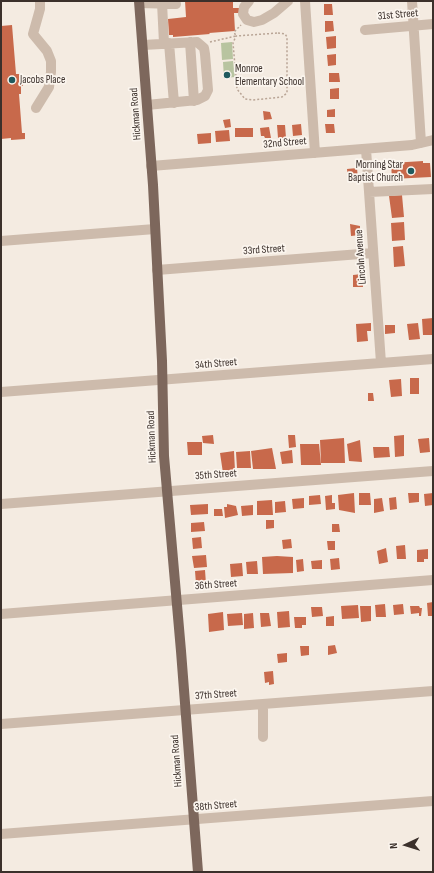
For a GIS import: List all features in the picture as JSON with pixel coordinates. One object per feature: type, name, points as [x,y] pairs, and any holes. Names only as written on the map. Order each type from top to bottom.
[{"type":"main road","name":"Hickman Road","points":[[139,2],[155,229],[164,456],[186,710],[198,872]]},
{"type":"street","points":[[36,108],[49,87],[51,72],[47,51],[33,34],[40,9],[40,1]]},
{"type":"street","points":[[249,1],[244,7],[243,14],[247,20],[254,22],[262,20],[274,13],[288,1]]},
{"type":"street","points":[[305,1],[315,153]]},
{"type":"street","points":[[412,1],[421,143]]},
{"type":"street","points":[[139,2],[176,4]]},
{"type":"street","points":[[162,3],[174,102]]},
{"type":"street","name":"31st Street","points":[[366,30],[433,24]]},
{"type":"street","points":[[190,42],[194,101]]},
{"type":"street","points":[[143,45],[197,42],[201,44],[206,54],[208,90],[205,96],[194,101],[147,105]]},
{"type":"street","name":"32nd Street","points":[[151,166],[366,149],[421,143],[433,140]]},
{"type":"street","name":"Lincoln Avenue","points":[[366,149],[381,363]]},
{"type":"street","points":[[369,192],[433,189]]},
{"type":"street","points":[[1,241],[155,229]]},
{"type":"street","name":"33rd Street","points":[[157,270],[373,253]]},
{"type":"street","name":"34th Street","points":[[1,392],[433,359]]},
{"type":"street","name":"35th Street","points":[[1,504],[433,471]]},
{"type":"street","name":"36th Street","points":[[1,614],[433,580]]},
{"type":"street","name":"37th Street","points":[[1,724],[433,691]]},
{"type":"street","points":[[263,704],[263,737]]},
{"type":"street","name":"38th Street","points":[[1,834],[433,801]]},
{"type":"path","points":[[201,44],[236,36],[278,33],[285,34],[287,42],[288,85],[286,95],[282,97],[254,100],[245,99],[237,89],[233,42],[236,36],[234,32],[247,20]]},
{"type":"green space","points":[[232,42],[233,59],[222,60],[221,43]]},
{"type":"green space","points":[[233,61],[235,77],[224,78],[223,62]]},
{"type":"building","name":"Monroe Elementary School","points":[[185,1],[233,1],[233,8],[241,8],[241,13],[234,13],[235,31],[173,37],[173,35],[169,35],[168,19],[186,17]]},
{"type":"building","points":[[324,4],[332,4],[333,15],[324,15]]},
{"type":"building","points":[[325,21],[333,21],[334,31],[325,32]]},
{"type":"building","name":"Jacobs Place","points":[[12,25],[16,74],[22,74],[23,86],[21,86],[21,94],[19,94],[22,133],[25,133],[25,139],[11,140],[11,138],[1,139],[1,26]]},
{"type":"building","points":[[336,36],[336,48],[327,49],[326,37]]},
{"type":"building","points":[[336,54],[336,65],[328,66],[327,55]]},
{"type":"building","points":[[329,73],[339,73],[340,82],[329,82]]},
{"type":"building","points":[[339,88],[339,99],[330,99],[330,89]]},
{"type":"building","points":[[335,109],[335,117],[327,117],[327,110]]},
{"type":"building","points":[[263,111],[270,112],[272,119],[264,120]]},
{"type":"building","points":[[230,119],[231,127],[225,128],[223,120]]},
{"type":"building","points":[[301,124],[302,135],[293,136],[292,125]]},
{"type":"building","points":[[325,124],[334,124],[335,133],[326,133]]},
{"type":"building","points":[[277,125],[285,125],[286,138],[278,138]]},
{"type":"building","points":[[269,127],[271,138],[261,136],[260,128]]},
{"type":"building","points":[[235,128],[253,128],[253,137],[235,137]]},
{"type":"building","points":[[229,130],[230,141],[216,142],[215,131]]},
{"type":"building","points":[[211,133],[211,143],[198,144],[197,134]]},
{"type":"building","name":"Morning Star Baptist Church","points":[[423,161],[423,163],[430,163],[431,177],[392,179],[391,163]]},
{"type":"building","points":[[357,168],[358,179],[348,180],[347,169]]},
{"type":"building","points":[[402,195],[404,217],[392,218],[389,196]]},
{"type":"building","points":[[404,222],[405,240],[392,241],[391,223]]},
{"type":"building","points":[[350,224],[360,226],[360,235],[351,236]]},
{"type":"building","points":[[403,246],[405,266],[394,267],[393,247]]},
{"type":"building","points":[[362,274],[363,287],[353,287],[353,275]]},
{"type":"building","points":[[433,318],[433,335],[423,335],[422,319]]},
{"type":"building","points":[[371,323],[371,331],[367,331],[368,341],[357,342],[356,324]]},
{"type":"building","points":[[418,323],[420,339],[409,340],[407,324]]},
{"type":"building","points":[[385,325],[395,325],[395,333],[385,334]]},
{"type":"building","points":[[410,378],[419,378],[419,394],[410,394]]},
{"type":"building","points":[[401,379],[402,396],[391,397],[389,380]]},
{"type":"building","points":[[368,393],[373,393],[374,401],[368,401]]},
{"type":"building","points":[[213,435],[214,444],[203,443],[202,436]]},
{"type":"building","points":[[288,435],[295,435],[296,447],[289,448]]},
{"type":"building","points":[[404,435],[404,456],[395,457],[394,436]]},
{"type":"building","points":[[344,438],[345,463],[321,463],[320,440]]},
{"type":"building","points":[[429,438],[430,452],[420,453],[418,439]]},
{"type":"building","points":[[360,440],[362,462],[349,461],[347,444]]},
{"type":"building","points":[[187,442],[202,442],[202,455],[188,455]]},
{"type":"building","points":[[300,444],[319,444],[321,465],[301,465]]},
{"type":"building","points":[[373,447],[389,447],[390,457],[374,458]]},
{"type":"building","points":[[272,448],[276,469],[253,469],[251,451]]},
{"type":"building","points":[[292,450],[293,463],[282,464],[280,452]]},
{"type":"building","points":[[234,451],[235,471],[223,473],[220,453]]},
{"type":"building","points":[[250,451],[251,468],[237,468],[236,452]]},
{"type":"building","points":[[354,493],[355,513],[339,510],[338,495]]},
{"type":"building","points":[[359,493],[370,493],[371,505],[359,505]]},
{"type":"building","points":[[408,493],[419,493],[419,502],[409,503]]},
{"type":"building","points":[[433,493],[433,505],[425,506],[424,494]]},
{"type":"building","points":[[320,495],[321,504],[309,505],[309,496]]},
{"type":"building","points":[[332,495],[332,503],[335,503],[335,509],[326,510],[325,496]]},
{"type":"building","points":[[396,497],[397,509],[390,510],[389,498]]},
{"type":"building","points":[[304,498],[304,508],[293,509],[292,499]]},
{"type":"building","points":[[382,498],[384,511],[374,513],[374,499]]},
{"type":"building","points":[[272,500],[273,515],[257,515],[257,501]]},
{"type":"building","points":[[285,501],[286,512],[275,513],[275,502]]},
{"type":"building","points":[[208,504],[208,514],[191,515],[190,505]]},
{"type":"building","points":[[227,504],[236,506],[238,515],[225,518],[224,507],[227,507]]},
{"type":"building","points":[[253,505],[253,515],[242,516],[241,506]]},
{"type":"building","points":[[214,509],[222,509],[223,516],[214,516]]},
{"type":"building","points":[[266,520],[274,520],[274,528],[266,529]]},
{"type":"building","points":[[204,522],[205,531],[191,532],[191,523]]},
{"type":"building","points":[[332,524],[339,524],[340,532],[332,532]]},
{"type":"building","points":[[201,537],[202,548],[193,549],[192,538]]},
{"type":"building","points":[[291,539],[292,548],[283,549],[282,540]]},
{"type":"building","points":[[327,541],[335,541],[335,550],[328,550]]},
{"type":"building","points":[[405,545],[406,559],[397,559],[396,546]]},
{"type":"building","points":[[386,548],[388,562],[379,564],[377,551]]},
{"type":"building","points":[[428,549],[428,559],[424,559],[424,562],[417,562],[417,550]]},
{"type":"building","points":[[206,555],[207,567],[194,568],[192,556]]},
{"type":"building","points":[[262,557],[293,557],[293,573],[263,574]]},
{"type":"building","points":[[339,558],[340,569],[331,570],[330,559]]},
{"type":"building","points":[[303,559],[304,571],[297,572],[296,560]]},
{"type":"building","points":[[322,560],[322,569],[312,569],[311,561]]},
{"type":"building","points":[[257,561],[258,574],[247,574],[246,562]]},
{"type":"building","points":[[242,563],[243,576],[231,577],[230,564]]},
{"type":"building","points":[[205,570],[206,584],[196,584],[195,571]]},
{"type":"building","points":[[433,602],[433,616],[428,616],[427,603]]},
{"type":"building","points":[[385,604],[386,617],[376,617],[375,605]]},
{"type":"building","points":[[403,604],[404,614],[394,615],[393,605]]},
{"type":"building","points":[[358,605],[359,618],[342,619],[341,606]]},
{"type":"building","points":[[360,606],[371,606],[371,621],[361,622]]},
{"type":"building","points":[[410,606],[419,606],[422,608],[421,616],[419,616],[419,613],[411,614]]},
{"type":"building","points":[[311,607],[322,607],[323,616],[312,617]]},
{"type":"building","points":[[289,611],[290,627],[278,628],[277,612]]},
{"type":"building","points":[[223,612],[224,630],[209,632],[208,614]]},
{"type":"building","points":[[242,613],[243,625],[228,626],[227,614]]},
{"type":"building","points":[[253,613],[254,628],[244,629],[244,614]]},
{"type":"building","points":[[260,613],[269,613],[271,626],[261,627]]},
{"type":"building","points":[[334,616],[334,626],[326,626],[326,617]]},
{"type":"building","points":[[294,617],[306,617],[306,625],[302,625],[302,628],[295,628]]},
{"type":"building","points":[[335,645],[337,653],[328,655],[328,646]]},
{"type":"building","points":[[300,646],[309,646],[309,655],[301,656]]},
{"type":"building","points":[[287,653],[287,662],[278,663],[277,654]]},
{"type":"building","points":[[273,671],[274,684],[269,685],[269,682],[265,683],[264,672]]},
{"type":"place","name":"Monroe Elementary School","points":[[227,75]]},
{"type":"place","name":"Jacobs Place","points":[[12,80]]},
{"type":"place","name":"Morning Star Baptist Church","points":[[411,171]]}]
